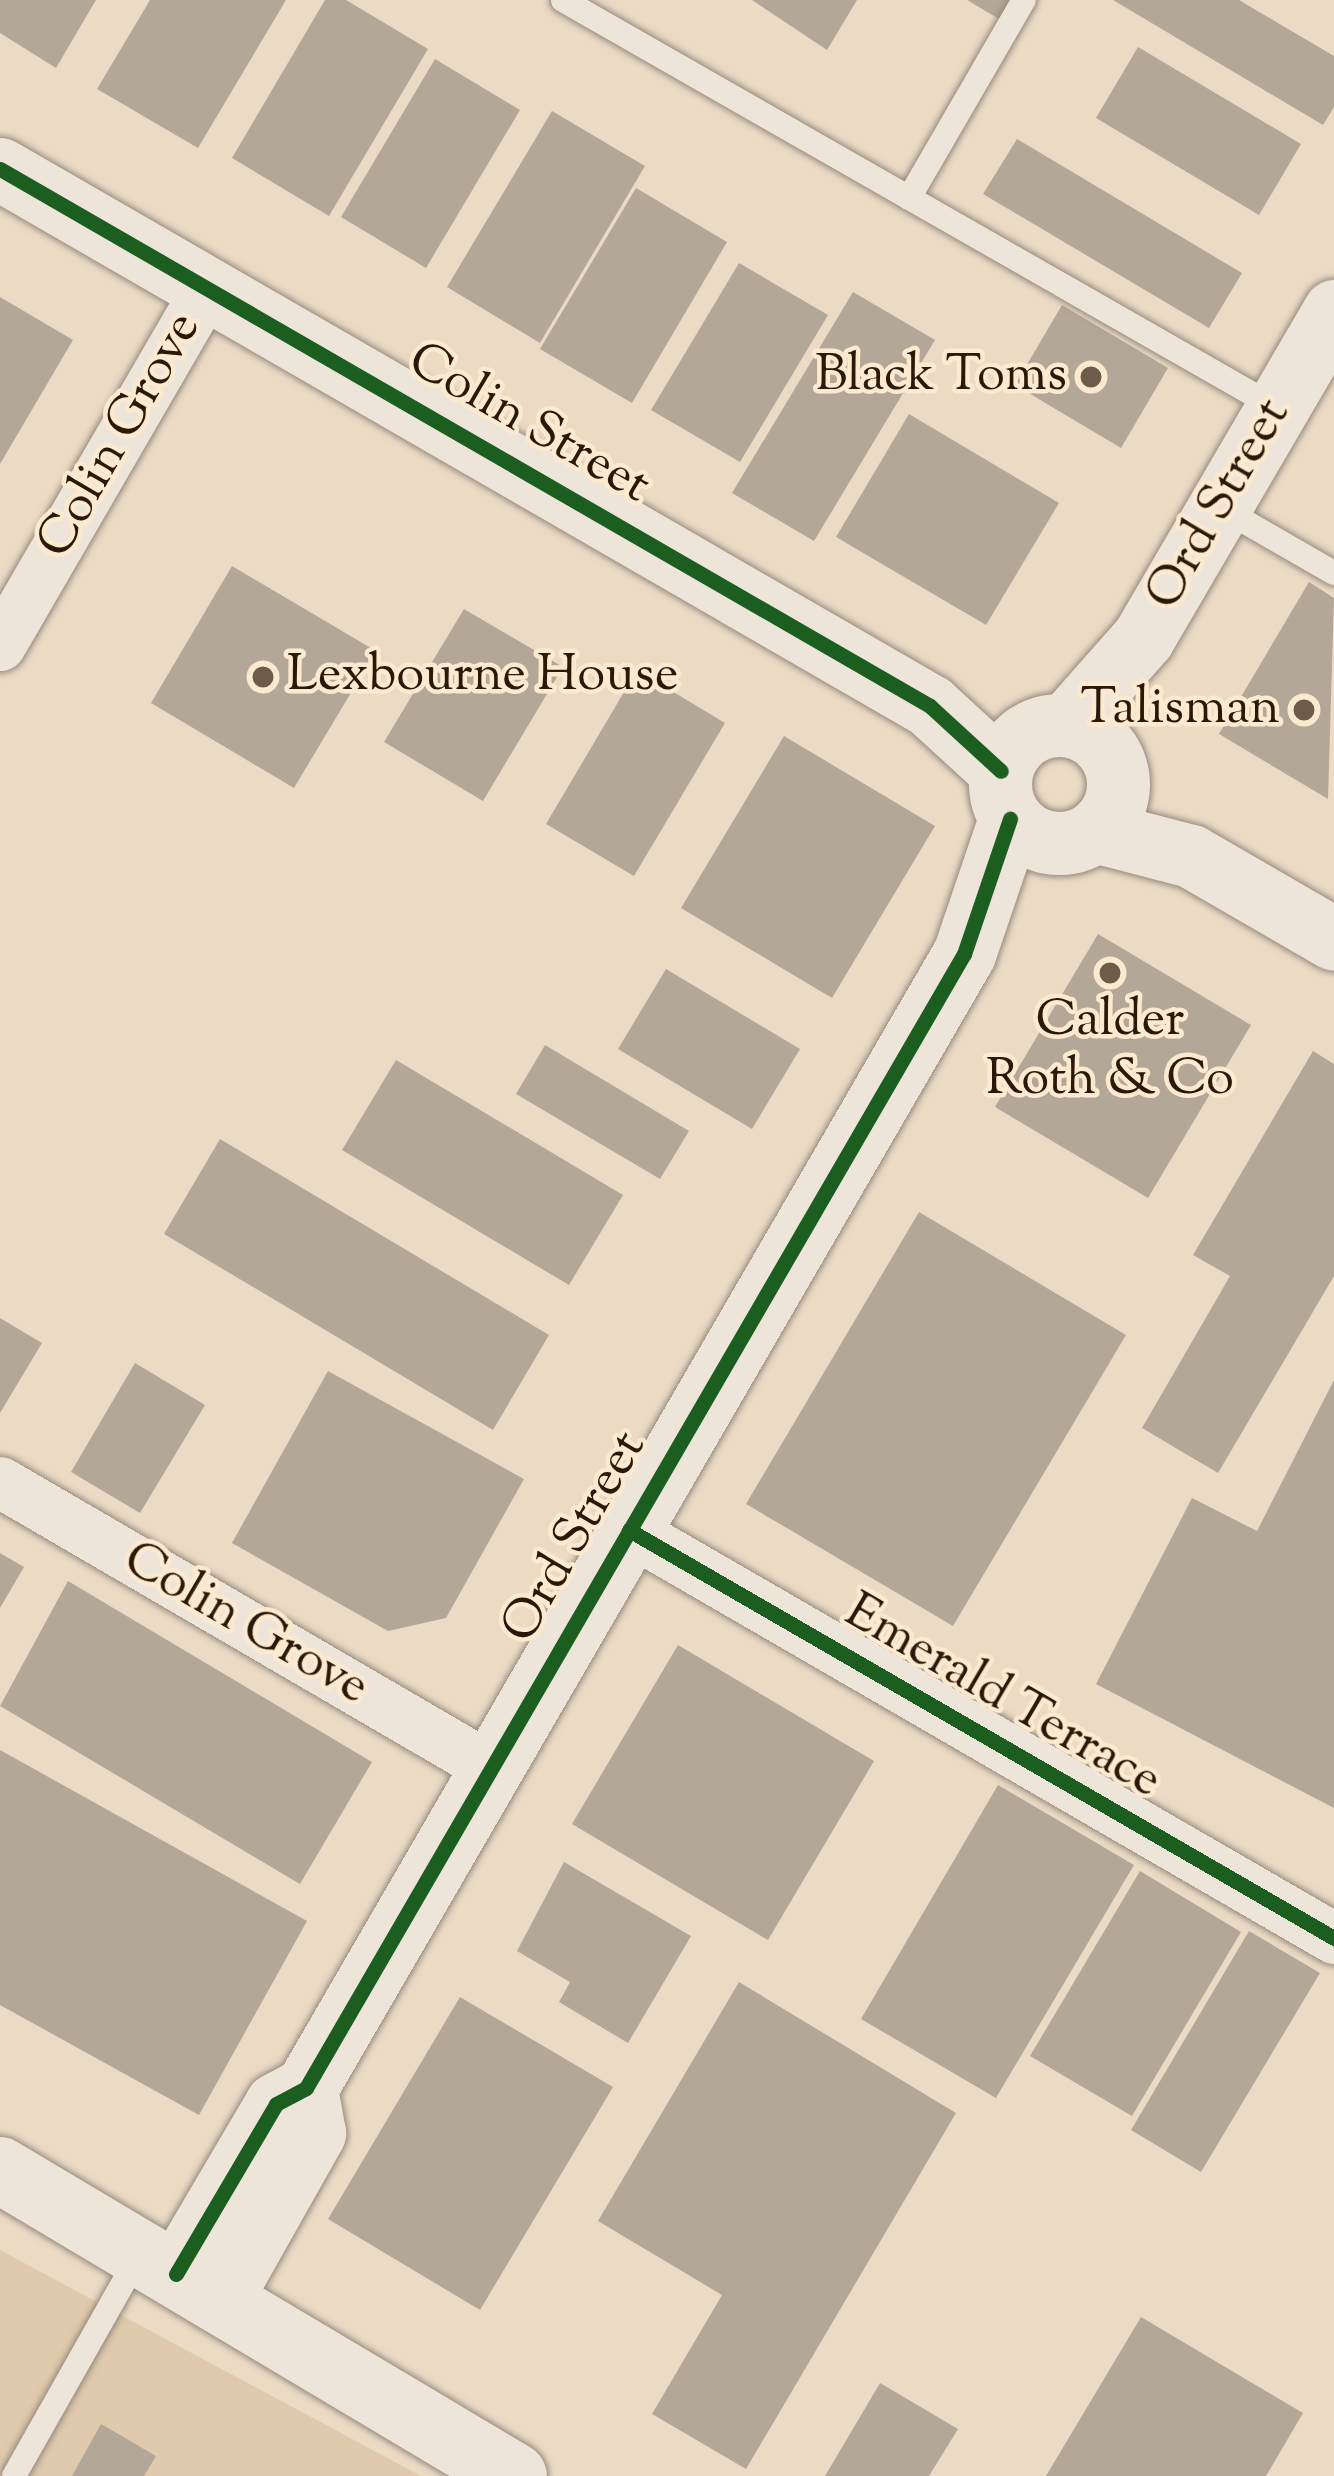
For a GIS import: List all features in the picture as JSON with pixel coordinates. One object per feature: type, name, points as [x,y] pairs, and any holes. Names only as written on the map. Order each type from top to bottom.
[{"type":"main road","points":[[0,2170],[514,2476]]},
{"type":"street","name":"Colin Street","points":[[0,169],[930,706],[1085,777],[1039,840],[930,706]]},
{"type":"street","name":"Colin Grove","points":[[0,645],[207,288]]},
{"type":"street","name":"Ord Street","points":[[179,2276],[276,2104],[306,2088],[964,954],[1085,777],[1143,638],[1334,311]]},
{"type":"street","points":[[1006,795],[1017,742],[1085,777],[1191,856],[1334,939]]},
{"type":"street","name":"Ord Street","points":[[964,954],[1006,795]]},
{"type":"street","name":"Colin Grove","points":[[0,1482],[490,1768]]},
{"type":"street","name":"Emerald Terrace","points":[[629,1529],[1334,1938]]},
{"type":"lane","points":[[563,0],[1277,409]]},
{"type":"lane","points":[[909,198],[1024,0]]},
{"type":"lane","points":[[1219,507],[1334,573]]},
{"type":"lane","points":[[14,2476],[179,2276]]},
{"type":"shaded area","points":[[0,2250],[421,2476],[0,2476]]},
{"type":"building","points":[[0,0],[96,0],[56,68],[0,33]]},
{"type":"building","points":[[150,0],[286,0],[198,148],[97,89]]},
{"type":"building","points":[[325,0],[346,0],[428,49],[329,216],[232,158]]},
{"type":"building","points":[[752,0],[857,0],[827,50]]},
{"type":"building","points":[[967,0],[1010,0],[999,19]]},
{"type":"building","points":[[1113,0],[1239,0],[1334,56],[1334,107],[1323,125]]},
{"type":"building","points":[[1138,47],[1301,144],[1259,215],[1096,118]]},
{"type":"building","points":[[435,59],[520,110],[426,268],[341,217]]},
{"type":"building","points":[[552,111],[645,166],[540,343],[447,287]]},
{"type":"building","points":[[1017,139],[1242,273],[1209,328],[983,194]]},
{"type":"building","points":[[636,188],[727,242],[632,403],[540,349]]},
{"type":"building","points":[[739,263],[828,315],[740,462],[651,410]]},
{"type":"building","points":[[853,292],[935,340],[814,541],[732,493]]},
{"type":"building","points":[[0,297],[73,340],[0,464]]},
{"type":"building","name":"Black Toms","points":[[1062,305],[1168,368],[1121,448],[1015,385]]},
{"type":"building","points":[[909,414],[1059,503],[986,625],[836,537]]},
{"type":"building","name":"Lexbourne House","points":[[232,566],[376,651],[294,788],[151,703]]},
{"type":"building","points":[[1309,582],[1334,598],[1328,799],[1219,734]]},
{"type":"building","points":[[464,609],[563,667],[483,801],[384,742]]},
{"type":"building","points":[[637,670],[725,723],[634,876],[546,824]]},
{"type":"building","points":[[784,736],[935,826],[832,998],[681,908]]},
{"type":"building","points":[[1098,934],[1251,1025],[1148,1198],[995,1107]]},
{"type":"building","points":[[666,969],[800,1049],[752,1129],[618,1049]]},
{"type":"building","points":[[545,1045],[689,1131],[660,1179],[516,1094]]},
{"type":"building","points":[[1313,1051],[1334,1064],[1334,1276],[1218,1473],[1142,1428],[1230,1276],[1193,1255]]},
{"type":"building","points":[[396,1060],[623,1195],[569,1285],[342,1150]]},
{"type":"building","points":[[220,1139],[549,1335],[493,1430],[164,1234]]},
{"type":"building","points":[[919,1212],[1126,1335],[953,1626],[746,1504]]},
{"type":"building","points":[[0,1318],[42,1343],[0,1413]]},
{"type":"building","points":[[135,1363],[205,1405],[140,1513],[71,1472]]},
{"type":"building","points":[[328,1371],[524,1479],[446,1618],[388,1631],[232,1543]]},
{"type":"building","points":[[1334,1380],[1334,1808],[1096,1684],[1192,1498],[1257,1531]]},
{"type":"building","points":[[0,1553],[24,1567],[0,1608]]},
{"type":"building","points":[[68,1581],[372,1762],[300,1884],[0,1706]]},
{"type":"building","points":[[678,1645],[874,1761],[768,1940],[572,1824]]},
{"type":"building","points":[[0,1750],[307,1921],[199,2115],[0,2005]]},
{"type":"building","points":[[998,1785],[1134,1865],[996,2098],[861,2019]]},
{"type":"building","points":[[564,1862],[691,1936],[628,2043],[559,2002],[570,1982],[517,1951]]},
{"type":"building","points":[[1140,1871],[1241,1932],[1132,2116],[1030,2056]]},
{"type":"building","points":[[1249,1931],[1320,1973],[1201,2172],[1131,2130]]},
{"type":"building","points":[[739,1982],[956,2113],[746,2469],[652,2414],[722,2295],[598,2221]]},
{"type":"building","points":[[460,1997],[613,2087],[480,2310],[328,2219]]},
{"type":"building","points":[[1141,2317],[1303,2413],[1266,2476],[1046,2476]]},
{"type":"building","points":[[880,2383],[958,2429],[929,2476],[825,2476]]},
{"type":"building","points":[[101,2424],[156,2456],[144,2476],[72,2476]]},
{"type":"cycle path","points":[[0,169],[930,706],[1001,771]]},
{"type":"cycle path","points":[[176,2274],[276,2104],[306,2088],[964,954],[1010,819]]},
{"type":"cycle path","points":[[629,1530],[1334,1938]]},
{"type":"place","name":"Black Toms","points":[[1091,377]]},
{"type":"place","name":"Lexbourne House","points":[[263,677]]},
{"type":"place","name":"Talisman","points":[[1304,710]]},
{"type":"place","name":"Calder Roth & Co","points":[[1110,973]]}]
